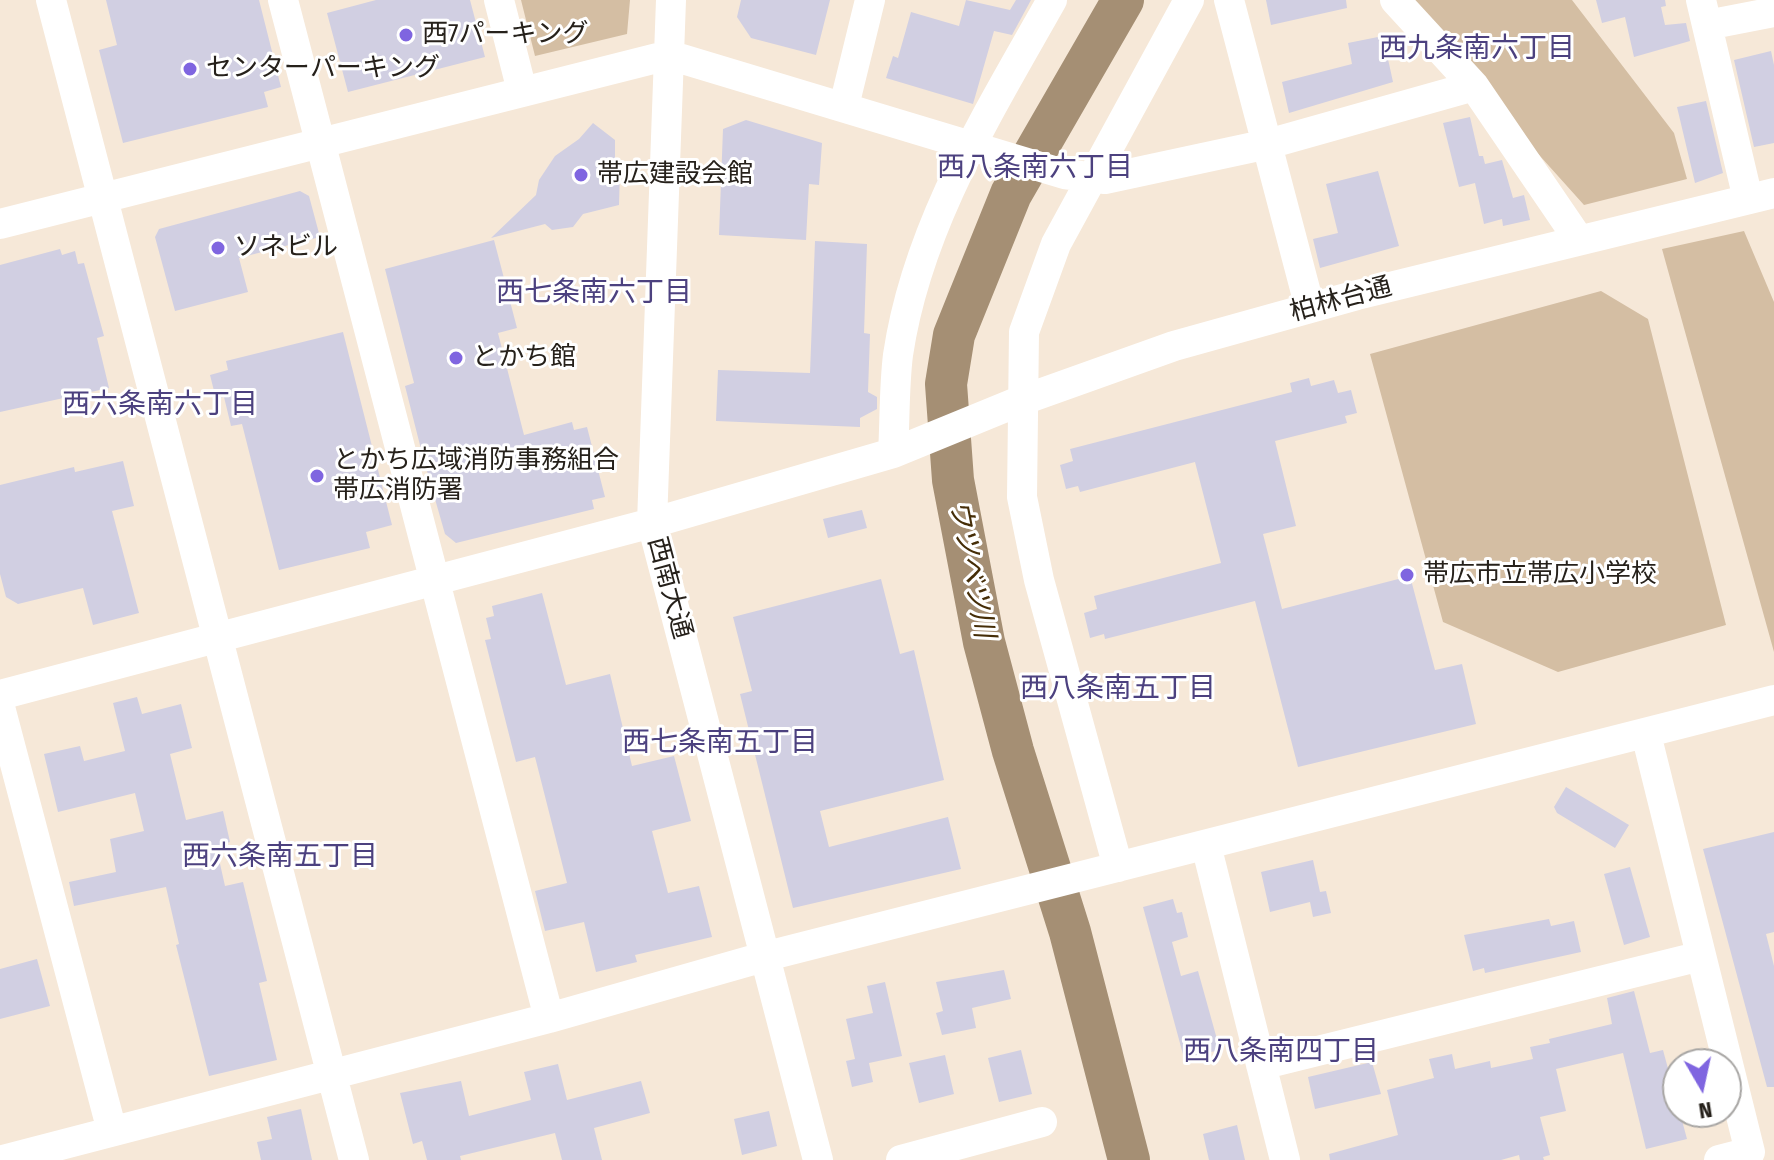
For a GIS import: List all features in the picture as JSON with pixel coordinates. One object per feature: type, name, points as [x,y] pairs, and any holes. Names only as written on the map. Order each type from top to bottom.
[{"type":"street","points":[[51,0],[215,638],[354,1160]]},
{"type":"street","points":[[283,0],[549,1018]]},
{"type":"street","points":[[499,0],[522,91]]},
{"type":"street","name":"西南大通","points":[[671,0],[652,523],[818,1160]]},
{"type":"street","points":[[844,106],[870,0]]},
{"type":"street","points":[[907,448],[898,357],[922,257],[982,146],[1052,0]]},
{"type":"street","points":[[1105,870],[1039,580],[1022,497],[1009,406],[1024,332],[1077,175],[1189,0]]},
{"type":"street","points":[[1229,0],[1310,308]]},
{"type":"street","points":[[1395,0],[1474,86],[1579,240]]},
{"type":"street","points":[[1761,196],[1704,13],[1774,12]]},
{"type":"street","points":[[0,224],[669,55],[1077,175],[1105,179],[1268,144],[1474,86]]},
{"type":"street","name":"柏林台通","points":[[0,695],[652,523],[907,448],[1009,406],[1174,346],[1310,308],[1761,196]]},
{"type":"street","points":[[3,1160],[549,1018],[767,956],[1774,700]]},
{"type":"street","points":[[0,707],[112,1131]]},
{"type":"street","points":[[1646,734],[1750,1152],[1719,1160]]},
{"type":"street","points":[[1206,845],[1285,1160]]},
{"type":"street","points":[[1261,1065],[1701,956]]},
{"type":"street","points":[[901,1160],[1042,1122]]},
{"type":"shaded area","points":[[521,0],[630,0],[627,34],[535,56]]},
{"type":"shaded area","points":[[1400,0],[1572,0],[1674,133],[1687,179],[1584,205]]},
{"type":"shaded area","points":[[1744,231],[1774,302],[1774,652],[1662,249]]},
{"type":"shaded area","points":[[1601,291],[1648,319],[1726,625],[1558,672],[1443,622],[1370,354]]},
{"type":"building","name":"センターパーキング","points":[[106,0],[259,0],[281,87],[264,92],[268,107],[123,143],[99,50],[117,45]]},
{"type":"building","name":"西7パーキング","points":[[376,0],[470,0],[485,57],[348,92],[327,13]]},
{"type":"building","points":[[741,0],[830,0],[816,55],[751,38],[737,17]]},
{"type":"building","points":[[966,0],[1010,10],[1016,0],[1031,0],[1012,35],[994,31],[973,104],[886,78],[893,56],[898,58],[911,12],[959,26]]},
{"type":"building","points":[[1266,0],[1346,0],[1347,8],[1271,25]]},
{"type":"building","points":[[1596,0],[1665,0],[1666,6],[1661,7],[1665,25],[1686,23],[1690,41],[1634,57],[1625,17],[1602,23]]},
{"type":"building","points":[[1383,36],[1393,82],[1289,113],[1282,82],[1352,64],[1348,43]]},
{"type":"building","points":[[1771,51],[1774,65],[1774,143],[1754,147],[1734,60]]},
{"type":"building","points":[[1706,101],[1723,173],[1695,183],[1677,107]]},
{"type":"building","points":[[1470,117],[1479,156],[1483,156],[1485,164],[1502,160],[1513,198],[1524,195],[1530,220],[1503,226],[1502,219],[1484,224],[1475,183],[1459,187],[1443,123]]},
{"type":"building","points":[[746,120],[822,143],[819,185],[809,184],[806,240],[719,235],[723,129]]},
{"type":"building","name":"帯広建設会館","points":[[593,123],[615,140],[615,167],[620,170],[619,205],[583,214],[573,227],[552,230],[545,224],[491,238],[536,195],[539,180],[555,156],[579,139]]},
{"type":"building","points":[[1378,171],[1399,246],[1320,268],[1313,239],[1338,233],[1326,184]]},
{"type":"building","name":"ソネビル","points":[[300,191],[309,196],[320,237],[239,258],[248,292],[175,311],[155,237],[159,229]]},
{"type":"building","points":[[494,240],[517,328],[498,333],[524,435],[572,422],[574,430],[587,427],[605,497],[592,500],[594,509],[456,543],[445,534],[423,457],[405,386],[414,383],[385,269]]},
{"type":"building","points":[[815,241],[867,244],[864,333],[870,334],[868,392],[877,397],[877,409],[860,418],[860,427],[716,421],[718,370],[810,373]]},
{"type":"building","points":[[60,249],[62,255],[75,251],[78,264],[84,263],[104,336],[97,338],[109,388],[0,412],[0,265]]},
{"type":"building","name":"とかち広域消防事務組合 帯広消防署","points":[[343,332],[392,525],[366,532],[370,548],[279,570],[242,424],[231,426],[224,397],[216,399],[210,375],[228,370],[226,361]]},
{"type":"building","points":[[1309,378],[1311,386],[1334,380],[1338,393],[1351,390],[1357,413],[1345,416],[1347,423],[1275,441],[1296,526],[1263,534],[1282,609],[1410,576],[1435,670],[1462,664],[1476,724],[1298,767],[1255,601],[1105,639],[1104,634],[1090,638],[1084,613],[1097,609],[1094,596],[1221,563],[1195,462],[1080,492],[1078,486],[1066,489],[1060,465],[1073,461],[1070,449],[1292,392],[1290,383]]},
{"type":"building","points":[[123,461],[134,506],[112,511],[139,613],[93,625],[83,588],[18,604],[6,597],[0,574],[0,485],[74,467],[75,472]]},
{"type":"building","points":[[862,510],[867,528],[828,538],[823,519]]},
{"type":"building","points":[[881,579],[900,654],[914,650],[944,780],[820,811],[829,847],[948,817],[961,869],[793,908],[740,694],[752,691],[733,617]]},
{"type":"building","points":[[542,593],[566,685],[610,674],[632,766],[674,756],[691,821],[652,831],[668,893],[699,886],[712,937],[635,955],[637,962],[596,972],[584,922],[545,931],[535,891],[567,883],[535,757],[516,762],[485,640],[491,639],[486,618],[494,616],[492,606]]},
{"type":"building","points":[[137,697],[142,714],[181,704],[192,748],[170,754],[186,820],[223,811],[230,842],[216,846],[225,886],[243,882],[267,981],[259,983],[277,1060],[209,1076],[176,945],[179,944],[166,887],[74,906],[69,882],[116,872],[110,839],[144,831],[135,793],[58,812],[44,754],[80,746],[84,761],[125,751],[113,703]]},
{"type":"building","points":[[1566,787],[1629,825],[1615,848],[1557,813],[1554,807]]},
{"type":"building","points":[[1774,832],[1774,932],[1766,934],[1774,966],[1774,1087],[1767,1087],[1703,849]]},
{"type":"building","points":[[1313,860],[1320,892],[1326,891],[1331,913],[1313,917],[1310,902],[1270,912],[1261,872]]},
{"type":"building","points":[[1630,867],[1650,937],[1624,945],[1604,874]]},
{"type":"building","points":[[1173,899],[1177,913],[1182,912],[1188,937],[1172,942],[1181,976],[1198,971],[1220,1050],[1184,1058],[1143,907]]},
{"type":"building","points":[[1549,919],[1551,926],[1574,921],[1581,952],[1485,973],[1484,968],[1473,971],[1464,935]]},
{"type":"building","points":[[37,959],[50,1006],[0,1019],[0,969]]},
{"type":"building","points":[[1004,970],[1011,999],[972,1008],[976,1028],[942,1035],[936,1013],[943,1011],[936,982]]},
{"type":"building","points":[[885,982],[902,1056],[869,1063],[873,1082],[852,1087],[846,1061],[855,1059],[846,1019],[873,1013],[867,986]]},
{"type":"building","points":[[1634,991],[1650,1053],[1662,1050],[1662,1128],[1684,1128],[1687,1139],[1646,1149],[1623,1053],[1556,1069],[1566,1111],[1540,1117],[1550,1155],[1543,1157],[1544,1160],[1520,1160],[1519,1155],[1501,1160],[1330,1160],[1329,1154],[1398,1135],[1387,1090],[1434,1078],[1429,1059],[1452,1054],[1455,1069],[1490,1061],[1491,1068],[1533,1059],[1530,1047],[1550,1043],[1549,1039],[1612,1024],[1607,998]]},
{"type":"building","points":[[1021,1050],[1032,1094],[999,1102],[988,1058]]},
{"type":"building","points":[[945,1055],[954,1094],[919,1103],[909,1063]]},
{"type":"building","points":[[1372,1062],[1381,1094],[1315,1109],[1308,1077]]},
{"type":"building","points":[[558,1064],[567,1100],[641,1081],[650,1113],[594,1128],[602,1160],[562,1160],[555,1133],[460,1156],[461,1160],[427,1160],[422,1141],[413,1144],[400,1093],[461,1081],[469,1116],[531,1100],[524,1072]]},
{"type":"building","points":[[301,1109],[312,1160],[261,1160],[257,1142],[272,1139],[267,1117]]},
{"type":"building","points":[[769,1111],[777,1146],[742,1155],[734,1119]]},
{"type":"building","points":[[1237,1125],[1245,1160],[1209,1160],[1203,1134]]},
{"type":"waterway","name":"ウツベツ川","points":[[1123,0],[1011,194],[954,335],[946,384],[953,480],[984,642],[1013,751],[1070,932],[1129,1160]]},
{"type":"place","name":"西7パーキング","points":[[406,35]]},
{"type":"place","name":"センターパーキング","points":[[190,69]]},
{"type":"place","name":"帯広建設会館","points":[[581,175]]},
{"type":"place","name":"ソネビル","points":[[218,248]]},
{"type":"place","name":"とかち館","points":[[456,358]]},
{"type":"place","name":"とかち広域消防事務組合 帯広消防署","points":[[317,476]]},
{"type":"place","name":"帯広市立帯広小学校","points":[[1407,575]]},
{"type":"district","name":"西九条南六丁目","points":[[1477,49]]},
{"type":"district","name":"西八条南六丁目","points":[[1035,168]]},
{"type":"district","name":"西七条南六丁目","points":[[594,293]]},
{"type":"district","name":"西六条南六丁目","points":[[160,405]]},
{"type":"district","name":"西八条南五丁目","points":[[1118,689]]},
{"type":"district","name":"西七条南五丁目","points":[[720,743]]},
{"type":"district","name":"西六条南五丁目","points":[[280,857]]},
{"type":"district","name":"西八条南四丁目","points":[[1281,1052]]}]
